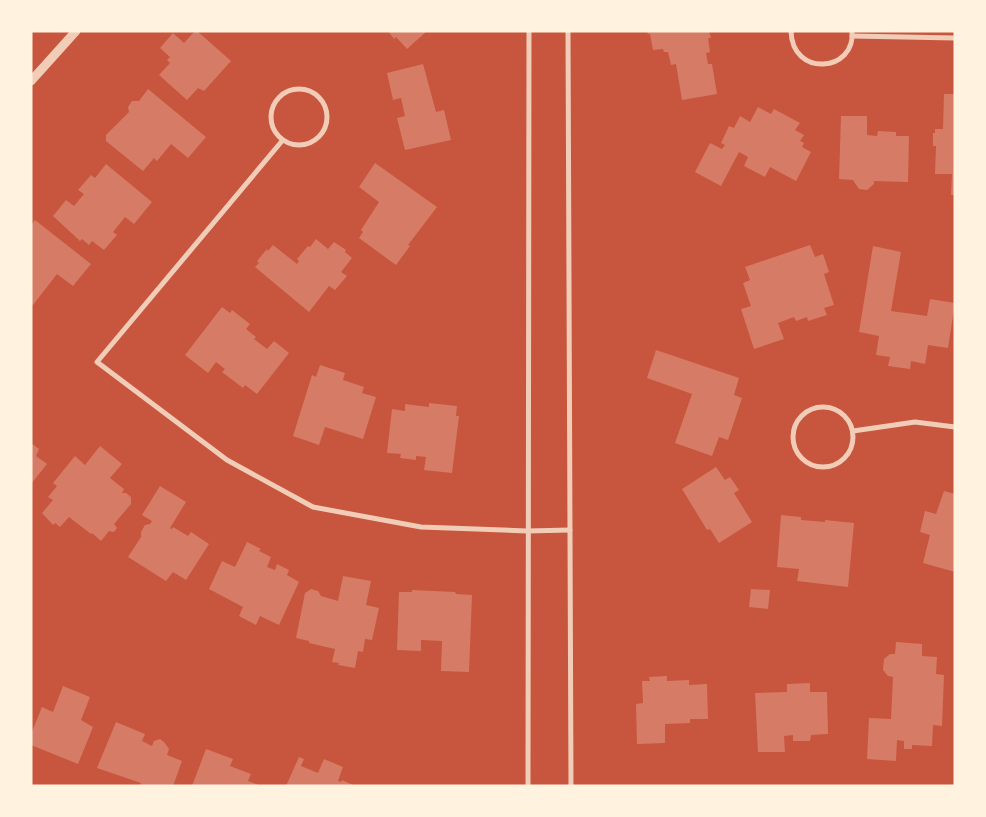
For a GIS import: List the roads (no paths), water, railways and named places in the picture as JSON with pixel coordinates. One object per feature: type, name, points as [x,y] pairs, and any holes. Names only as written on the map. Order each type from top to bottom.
[{"type":"street","points":[[31,81],[76,31]]},
{"type":"street","points":[[528,786],[529,31]]},
{"type":"street","points":[[568,31],[570,786]]},
{"type":"street","points":[[791,31],[792,42],[796,51],[802,58],[819,65],[829,64],[845,54],[850,46],[852,34],[955,38]]},
{"type":"street","points":[[298,88],[315,94],[322,101],[326,110],[327,120],[319,138],[301,146],[291,145],[282,141],[276,135],[270,118],[271,109],[275,101],[281,95],[298,88]]},
{"type":"street","points":[[282,141],[97,362],[227,460],[312,507],[420,527],[527,531],[570,530]]},
{"type":"street","points":[[823,406],[834,408],[843,413],[850,421],[853,431],[854,440],[846,457],[838,463],[829,466],[810,464],[797,451],[794,442],[797,422],[813,408],[823,406]]},
{"type":"street","points":[[853,431],[915,422],[955,427]]}]
